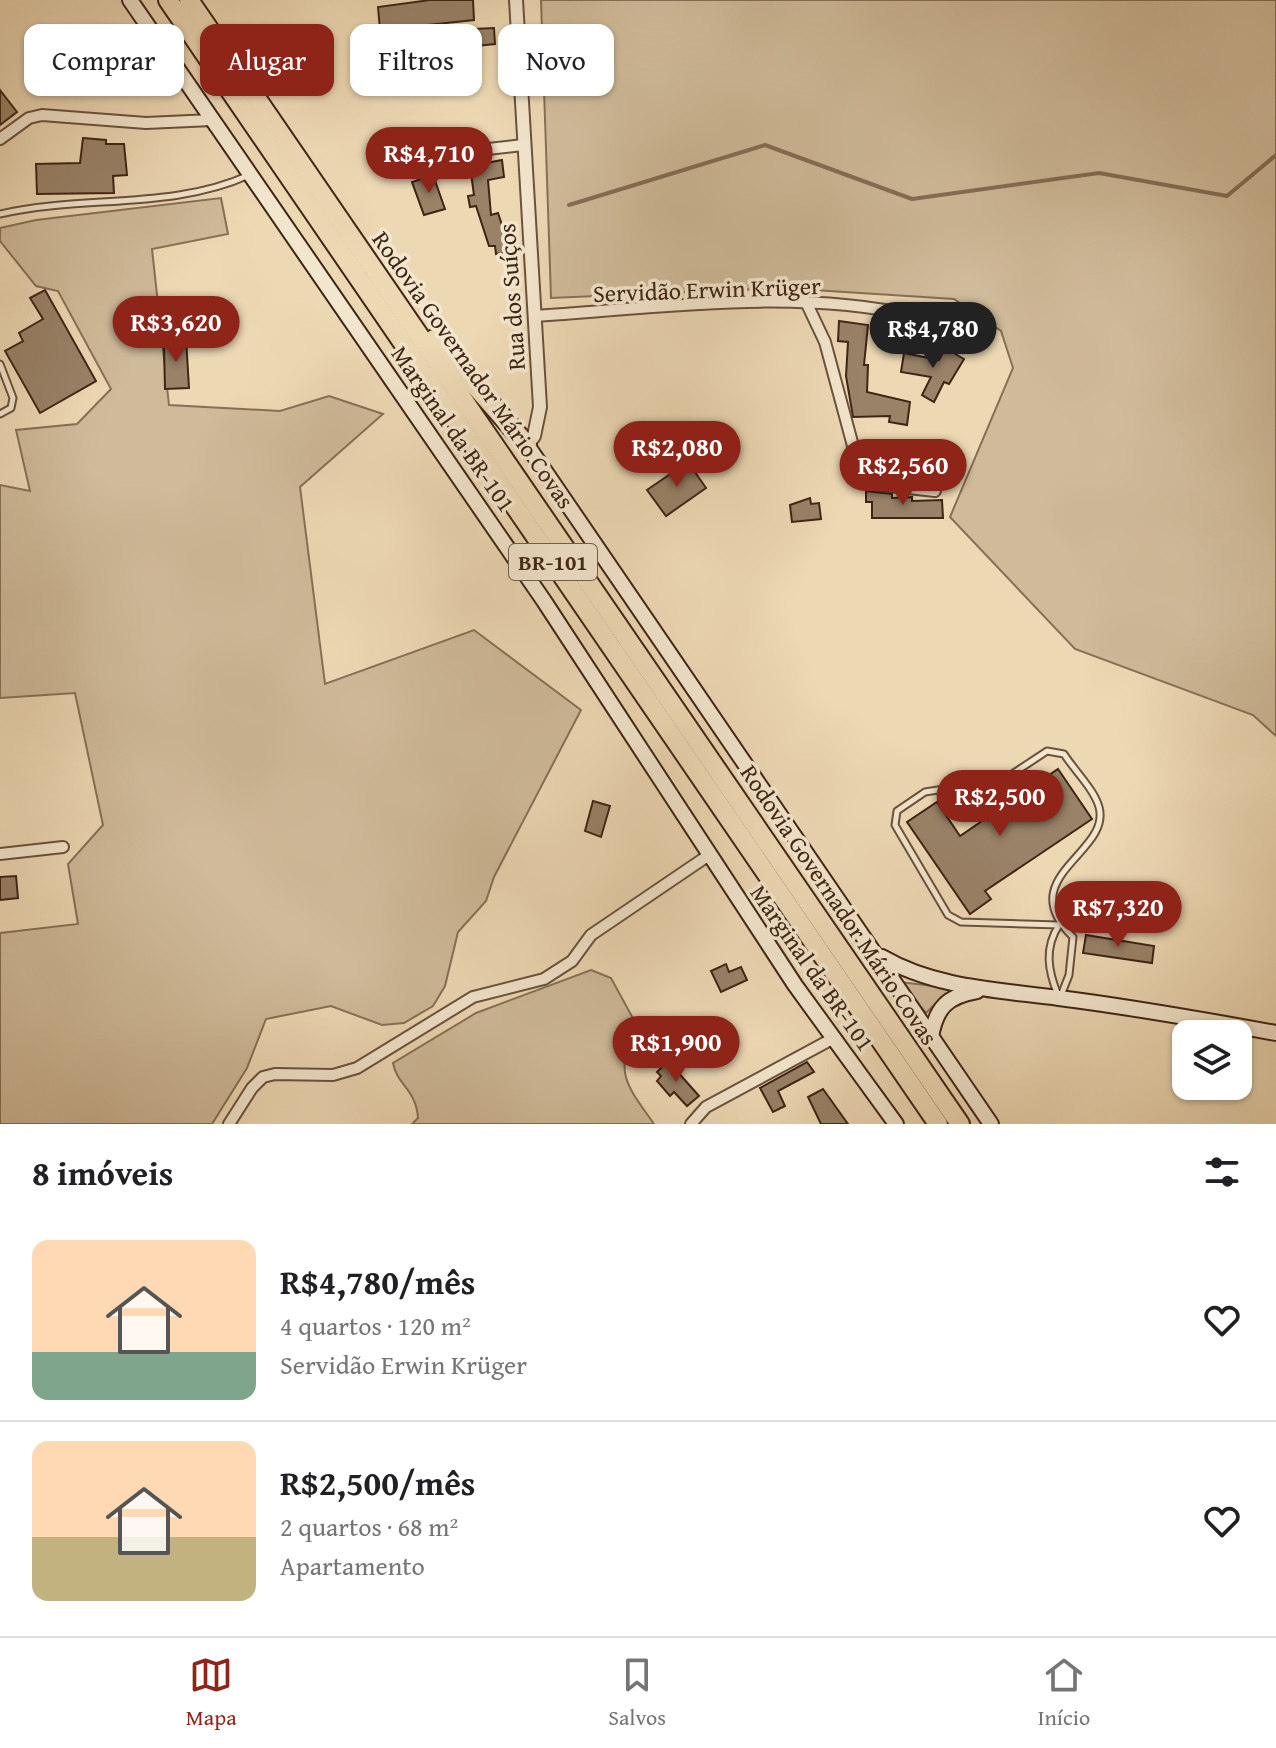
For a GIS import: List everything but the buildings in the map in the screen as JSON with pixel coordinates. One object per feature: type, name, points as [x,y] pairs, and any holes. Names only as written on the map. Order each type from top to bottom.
[{"type":"highway","name":"Rodovia Governador Mário Covas","points":[[168,0],[938,1124]]},
{"type":"highway","name":"Rodovia Governador Mário Covas","points":[[189,0],[960,1124]]},
{"type":"highway","points":[[379,277],[527,445]]},
{"type":"main road","name":"Marginal da BR-101","points":[[130,0],[544,601],[832,1039],[896,1124]]},
{"type":"main road","points":[[527,445],[991,1124]]},
{"type":"main road","points":[[876,954],[905,971],[985,990],[1060,998],[1276,1033]]},
{"type":"main road","points":[[931,1037],[935,1013],[946,1001],[961,994],[985,990]]},
{"type":"street","name":"Rua dos Suíços","points":[[516,0],[540,407],[539,424],[527,445]]},
{"type":"street","points":[[0,139],[29,118],[42,115],[146,123],[212,120]]},
{"type":"street","points":[[392,160],[523,145]]},
{"type":"street","points":[[807,304],[825,342],[863,483],[935,491]]},
{"type":"street","name":"Servidão Erwin Krüger","points":[[536,316],[713,305],[807,304],[891,312],[972,334]]},
{"type":"street","points":[[0,854],[63,847]]},
{"type":"street","points":[[229,1124],[252,1088],[263,1077],[275,1074],[333,1075],[357,1068],[473,997],[544,979],[572,961],[591,935],[709,855]]},
{"type":"street","points":[[691,1124],[706,1107],[832,1039]]},
{"type":"lane","points":[[0,214],[191,192],[225,186],[250,174]]},
{"type":"lane","points":[[0,364],[13,398],[11,408],[0,414]]},
{"type":"lane","points":[[1059,925],[961,922],[948,915],[895,825],[897,811],[925,792],[944,789],[964,797],[979,796],[1047,751],[1064,754],[1098,806],[1100,823],[1092,839],[1060,873],[1053,893],[1059,925],[1073,937],[1069,975],[1060,998]]},
{"type":"lane","points":[[1059,925],[1049,940],[1050,974],[1060,998]]},
{"type":"shaded area","points":[[541,0],[1276,0],[1276,736],[1253,715],[1075,649],[950,517],[1013,368],[1001,331],[954,299],[782,288],[551,298],[544,96],[614,96],[614,24],[542,24]]},
{"type":"shaded area","points":[[221,198],[228,234],[152,249],[169,405],[280,411],[329,396],[383,414],[300,487],[325,684],[474,630],[581,710],[494,877],[486,901],[458,932],[445,986],[433,1006],[404,1023],[382,1025],[331,1006],[266,1019],[247,1068],[212,1124],[0,1124],[0,933],[78,924],[68,864],[103,825],[75,693],[0,698],[0,485],[30,491],[16,430],[77,424],[111,389],[58,291],[36,286],[0,241],[0,228],[36,220]]},
{"type":"shaded area","points":[[591,970],[611,978],[635,1022],[624,1066],[629,1086],[654,1124],[412,1124],[418,1118],[417,1108],[393,1063],[476,1013]]},
{"type":"shaded area","points":[[899,982],[961,989],[940,999],[926,1013]]},
{"type":"waterway","points":[[569,205],[765,145],[912,199],[1099,173],[1227,196],[1276,155]]}]
